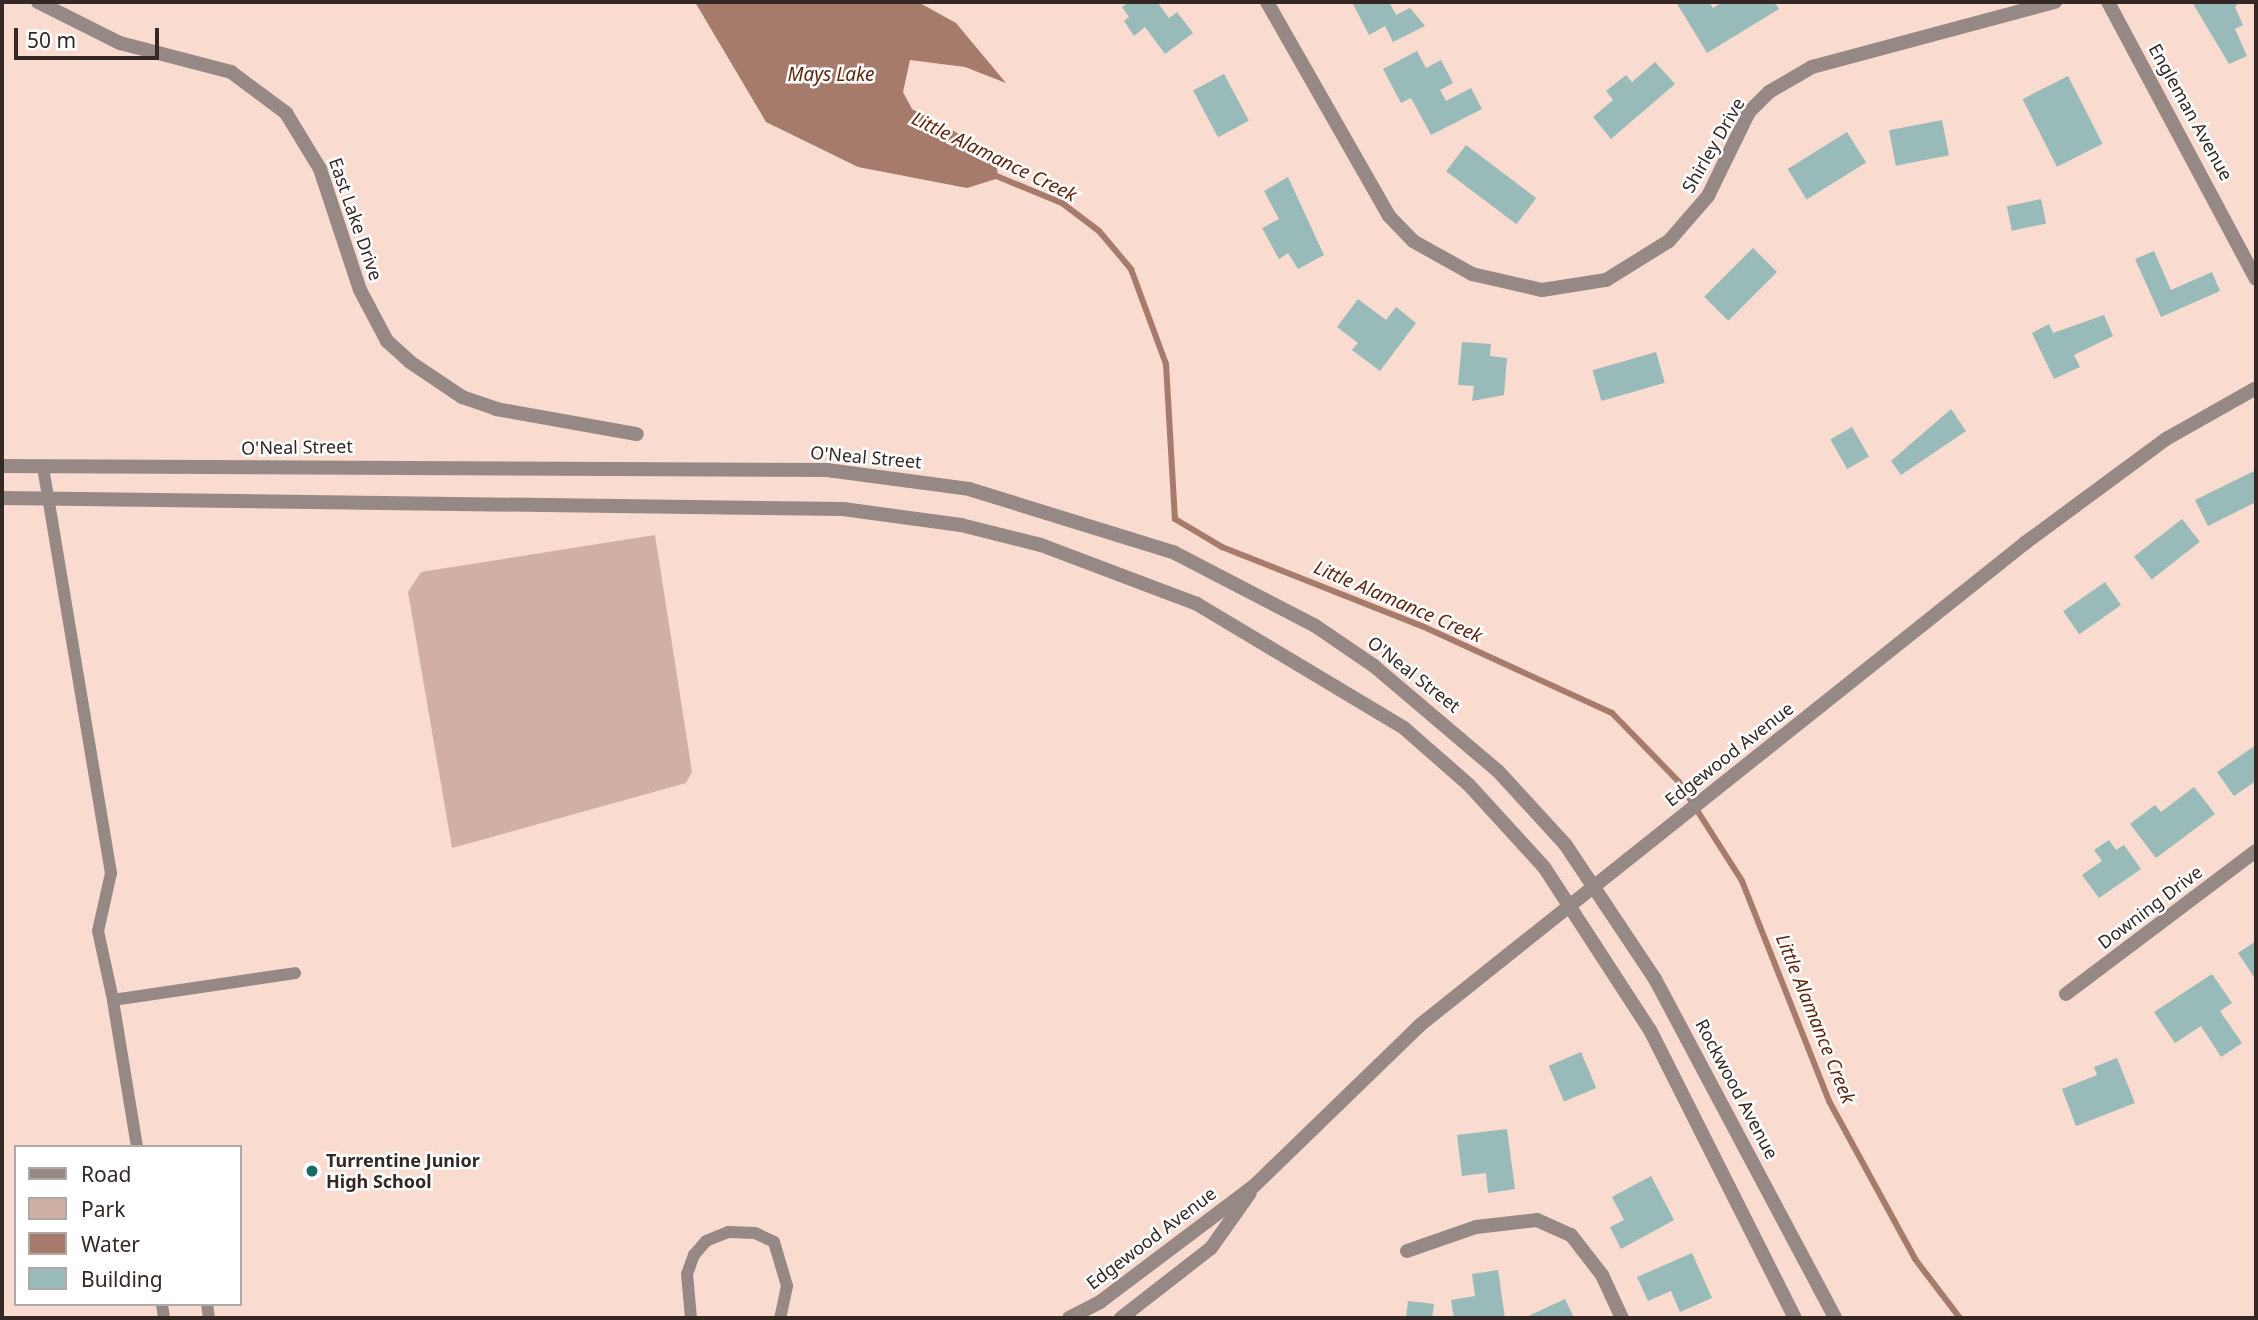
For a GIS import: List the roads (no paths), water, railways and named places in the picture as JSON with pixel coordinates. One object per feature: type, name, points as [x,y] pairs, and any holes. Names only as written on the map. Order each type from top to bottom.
[{"type":"street","name":"East Lake Drive","points":[[38,2],[120,43],[231,72],[286,114],[320,169],[360,290],[387,341],[410,362],[462,397],[496,410],[548,423],[637,433]]},
{"type":"street","name":"Shirley Drive","points":[[1266,2],[1389,216],[1413,241],[1472,274],[1542,290],[1606,280],[1670,241],[1708,196],[1749,112],[1769,92],[1812,67],[2055,2]]},
{"type":"street","name":"Engleman Avenue","points":[[2108,2],[2256,279]]},
{"type":"street","name":"Edgewood Avenue","points":[[1069,1318],[1100,1302],[1254,1186],[1420,1025],[1595,883],[2119,471],[2256,388]]},
{"type":"street","name":"O'Neal Street","points":[[2,466],[827,470],[969,489],[1037,505],[1173,552],[1314,625],[1374,666],[1498,771],[1595,883]]},
{"type":"street","points":[[2,498],[843,509],[961,525],[1041,545],[1197,604],[1404,728],[1469,785],[1570,904],[1650,1030],[1795,1318]]},
{"type":"street","name":"Downing Drive","points":[[2066,993],[2256,851]]},
{"type":"street","name":"Rockwood Avenue","points":[[1595,883],[1655,979],[1835,1318]]},
{"type":"street","name":"Edgewood Avenue","points":[[1121,1318],[1211,1248],[1254,1186]]},
{"type":"street","points":[[1407,1251],[1476,1227],[1537,1220],[1571,1235],[1602,1275],[1622,1318]]},
{"type":"lane","points":[[43,467],[44,498],[111,873],[99,931],[137,1145]]},
{"type":"lane","points":[[113,1000],[295,973]]},
{"type":"lane","points":[[691,1318],[687,1274],[694,1255],[706,1241],[728,1232],[755,1233],[774,1242],[787,1286],[780,1318]]},
{"type":"water","name":"Mays Lake","points":[[695,2],[918,2],[956,23],[1006,83],[965,67],[910,60],[903,92],[912,109],[993,152],[999,178],[967,188],[858,167],[766,122]]},
{"type":"waterway","name":"Little Alamance Creek","points":[[994,175],[1062,203],[1099,231],[1131,269],[1166,364],[1175,519],[1222,547],[1422,626],[1612,713],[1679,782],[1742,881],[1829,1101],[1915,1259],[1960,1318]]},
{"type":"place","name":"Turrentine Junior High School","points":[[312,1171]]}]
